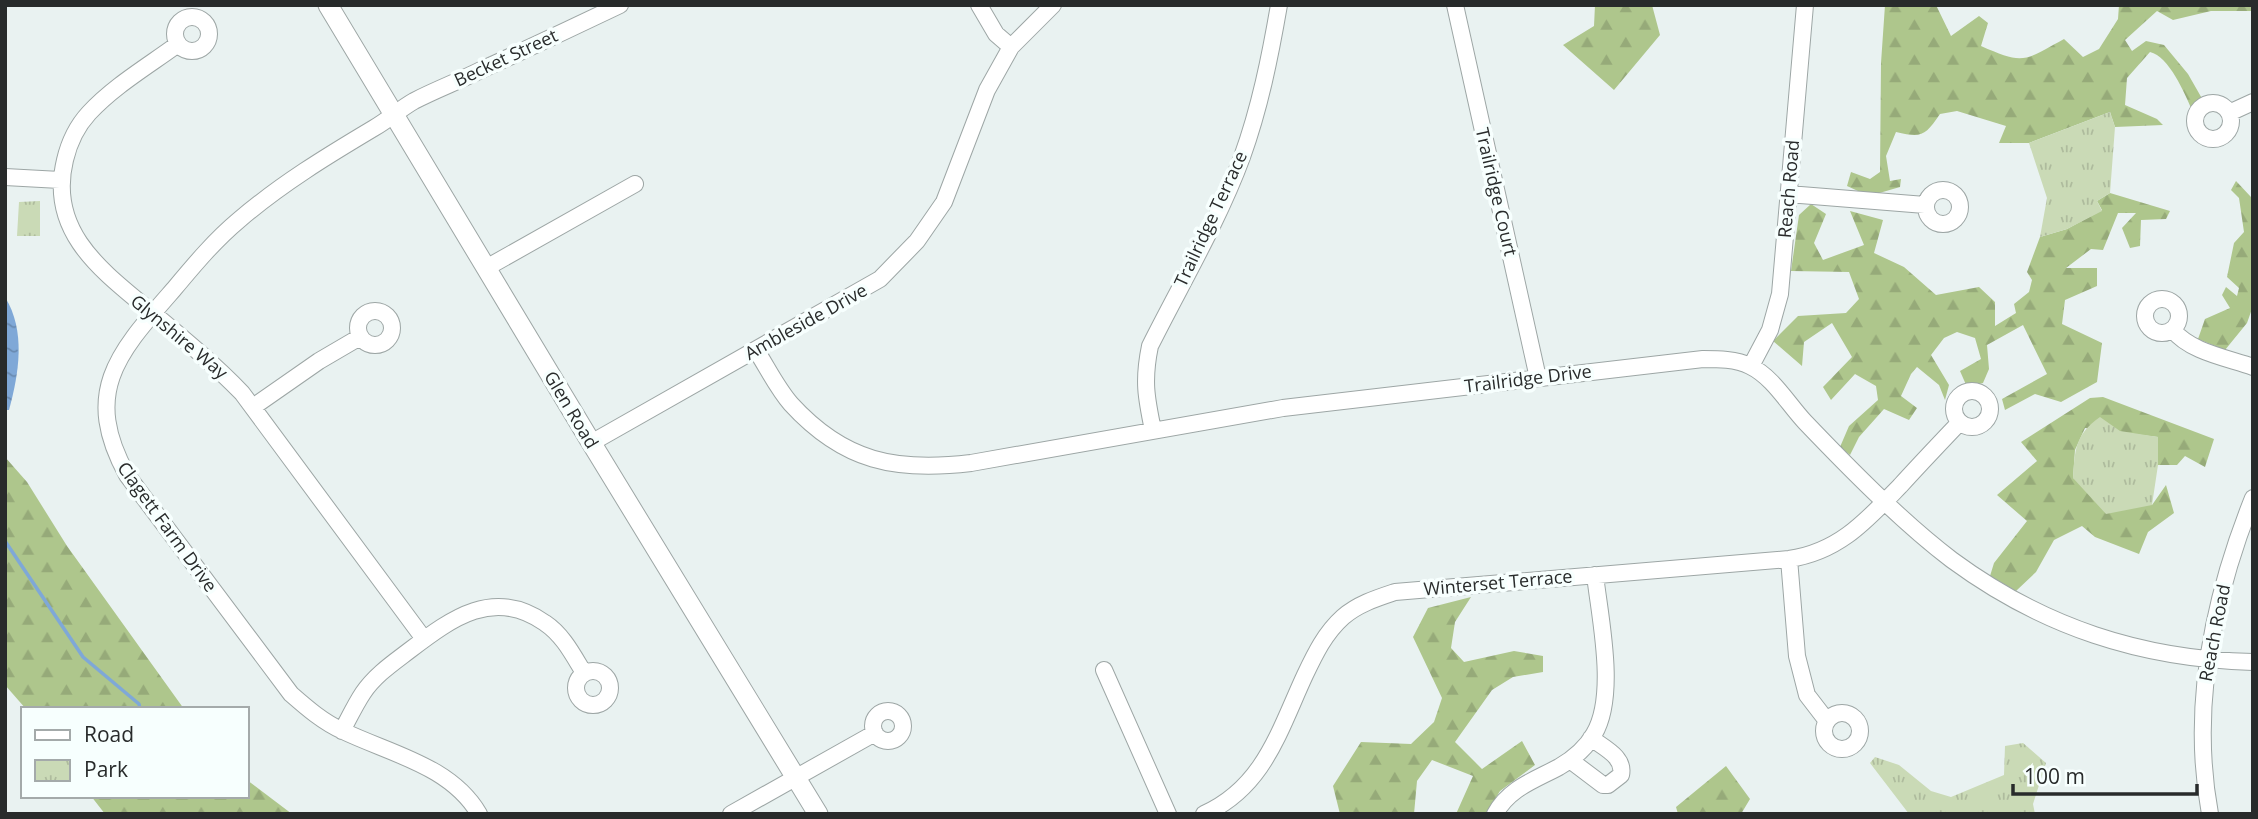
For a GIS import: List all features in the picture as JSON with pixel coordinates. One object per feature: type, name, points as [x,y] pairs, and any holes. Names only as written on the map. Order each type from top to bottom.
[{"type":"main road","name":"Glen Road","points":[[328,5],[818,814]]},
{"type":"street","name":"Becket Street","points":[[395,115],[413,102],[620,5]]},
{"type":"street","points":[[979,5],[996,34],[1011,47]]},
{"type":"street","name":"Ambleside Drive","points":[[592,443],[880,279],[918,241],[944,202],[987,90],[1011,47],[1053,5]]},
{"type":"street","name":"Trailridge Terrace","points":[[1153,430],[1145,393],[1145,370],[1150,346],[1242,158],[1266,82],[1279,5]]},
{"type":"street","name":"Trailridge Court","points":[[1455,5],[1538,378]]},
{"type":"street","name":"Reach Road","points":[[1751,366],[1776,314],[1805,5]]},
{"type":"street","name":"Glynshire Way","points":[[178,44],[106,97],[89,113],[76,131],[60,180],[66,218],[83,248],[103,272],[223,373],[253,407],[424,639]]},
{"type":"street","points":[[2229,113],[2253,102]]},
{"type":"street","name":"Clagett Farm Drive","points":[[395,115],[279,186],[247,212],[205,253],[152,313],[126,346],[114,367],[105,404],[108,431],[115,453],[127,475],[291,694],[312,712],[342,731],[449,779],[463,792],[479,814]]},
{"type":"street","points":[[5,177],[60,180]]},
{"type":"street","points":[[486,268],[635,184]]},
{"type":"street","points":[[1788,194],[1925,205]]},
{"type":"street","points":[[2173,330],[2195,346],[2253,367]]},
{"type":"street","points":[[253,407],[319,361],[360,337]]},
{"type":"street","name":"Trailridge Drive","points":[[756,350],[789,402],[818,430],[859,455],[895,465],[934,467],[971,463],[1283,408],[1703,359],[1718,359],[1751,366]]},
{"type":"street","points":[[1751,366],[1886,500],[1950,558],[1978,578],[2031,609],[2115,642],[2206,661],[2253,662]]},
{"type":"street","name":"Winterset Terrace","points":[[1204,814],[1237,795],[1251,781],[1269,751],[1319,645],[1343,617],[1371,600],[1395,592],[1789,559],[1815,554],[1838,544],[1869,519],[1960,422]]},
{"type":"street","name":"Reach Road","points":[[2210,814],[2203,735],[2206,661],[2232,551],[2253,498]]},
{"type":"street","points":[[1789,559],[1797,656],[1807,695],[1827,721]]},
{"type":"street","points":[[1495,814],[1503,802],[1527,782],[1570,760],[1591,738],[1601,715],[1604,695],[1603,656],[1595,575]]},
{"type":"street","points":[[342,731],[370,683],[424,639],[455,618],[482,608],[509,607],[526,612],[545,623],[561,637],[584,673]]},
{"type":"street","points":[[1104,670],[1168,814]]},
{"type":"street","points":[[731,814],[875,733]]},
{"type":"street","points":[[1570,760],[1603,785],[1608,785],[1621,775],[1623,770],[1620,761],[1591,738]]},
{"type":"green space","points":[[1595,5],[1652,5],[1660,35],[1614,90],[1563,45],[1594,26]]},
{"type":"green space","points":[[1885,5],[1936,5],[1951,36],[1979,16],[1988,23],[1981,46],[2016,58],[2031,56],[2064,39],[2083,57],[2099,49],[2118,19],[2119,5],[2253,5],[2253,11],[2211,11],[2173,20],[2157,11],[2125,40],[2132,51],[2146,41],[2164,45],[2188,74],[2204,102],[2192,110],[2170,68],[2164,60],[2150,52],[2127,78],[2125,105],[2157,119],[2163,125],[2115,127],[2110,112],[2029,143],[1999,143],[2006,126],[1957,111],[1940,114],[1922,134],[1896,132],[1886,156],[1890,181],[1901,179],[1900,187],[1869,196],[1847,186],[1851,172],[1870,179],[1880,172],[1881,63]]},
{"type":"green space","points":[[2110,112],[2115,127],[2110,193],[2097,201],[2102,211],[2067,229],[2040,237],[2047,198],[2029,143]]},
{"type":"green space","points":[[2236,181],[2253,196],[2253,306],[2247,323],[2225,350],[2198,339],[2205,319],[2230,308],[2222,295],[2226,287],[2237,296],[2239,288],[2227,277],[2234,243],[2244,232],[2239,198],[2231,190]]},
{"type":"green space","points":[[2110,193],[2170,211],[2166,219],[2141,220],[2140,246],[2130,248],[2122,228],[2136,213],[2118,213],[2103,250],[2091,249],[2066,268],[2097,268],[2097,286],[2065,300],[2062,324],[2102,343],[2097,382],[2061,402],[2035,394],[2005,410],[2002,399],[2047,374],[2023,325],[1987,345],[1989,369],[1983,383],[1967,387],[1960,371],[1981,359],[1975,338],[1957,332],[1944,338],[1931,355],[1949,385],[1945,400],[1939,385],[1917,367],[1901,396],[1917,408],[1909,420],[1884,409],[1859,437],[1850,455],[1840,447],[1849,426],[1878,400],[1876,386],[1855,374],[1831,400],[1823,387],[1852,357],[1832,323],[1804,342],[1802,366],[1773,341],[1798,316],[1846,313],[1859,299],[1849,272],[1791,271],[1799,215],[1811,204],[1826,214],[1814,243],[1823,260],[1864,245],[1850,211],[1883,220],[1874,253],[1904,267],[1936,295],[1979,287],[1995,302],[1995,326],[2016,313],[2014,304],[2029,292],[2032,280],[2027,272],[2040,237],[2067,229],[2102,210],[2097,201]]},
{"type":"green space","points":[[40,201],[40,236],[17,236],[19,202]]},
{"type":"green space","points":[[2103,397],[2214,439],[2205,467],[2185,456],[2177,465],[2158,465],[2158,437],[2085,428],[2075,450],[2073,478],[2152,505],[2166,485],[2174,513],[2148,532],[2139,554],[2095,537],[2082,526],[2054,540],[2036,572],[2016,591],[1990,576],[1994,563],[2027,521],[1997,495],[2037,461],[2021,442],[2090,398]]},
{"type":"green space","points":[[2100,417],[2120,431],[2158,437],[2158,465],[2152,505],[2106,514],[2073,478],[2078,443],[2086,430]]},
{"type":"green space","points":[[5,457],[27,482],[67,546],[183,707],[24,707],[5,685]]},
{"type":"green space","points":[[1471,597],[1455,622],[1451,648],[1464,662],[1514,651],[1543,656],[1543,672],[1513,677],[1492,690],[1455,742],[1482,769],[1522,741],[1535,765],[1500,791],[1486,814],[1456,814],[1473,776],[1432,760],[1417,781],[1414,814],[1340,814],[1333,786],[1361,742],[1411,744],[1434,722],[1442,698],[1413,637],[1428,608]]},
{"type":"green space","points":[[2023,743],[2046,763],[2033,804],[2035,814],[1909,814],[1870,763],[1875,757],[1899,765],[1931,791],[1951,797],[2004,775],[2005,746]]},
{"type":"green space","points":[[1726,766],[1750,799],[1741,814],[1678,814],[1676,807]]},
{"type":"green space","points":[[248,781],[292,814],[105,814],[93,798],[248,798]]},
{"type":"water","points":[[5,297],[16,324],[19,352],[16,382],[9,410],[5,410]]},
{"type":"waterway","points":[[5,541],[83,657],[140,707]]}]
